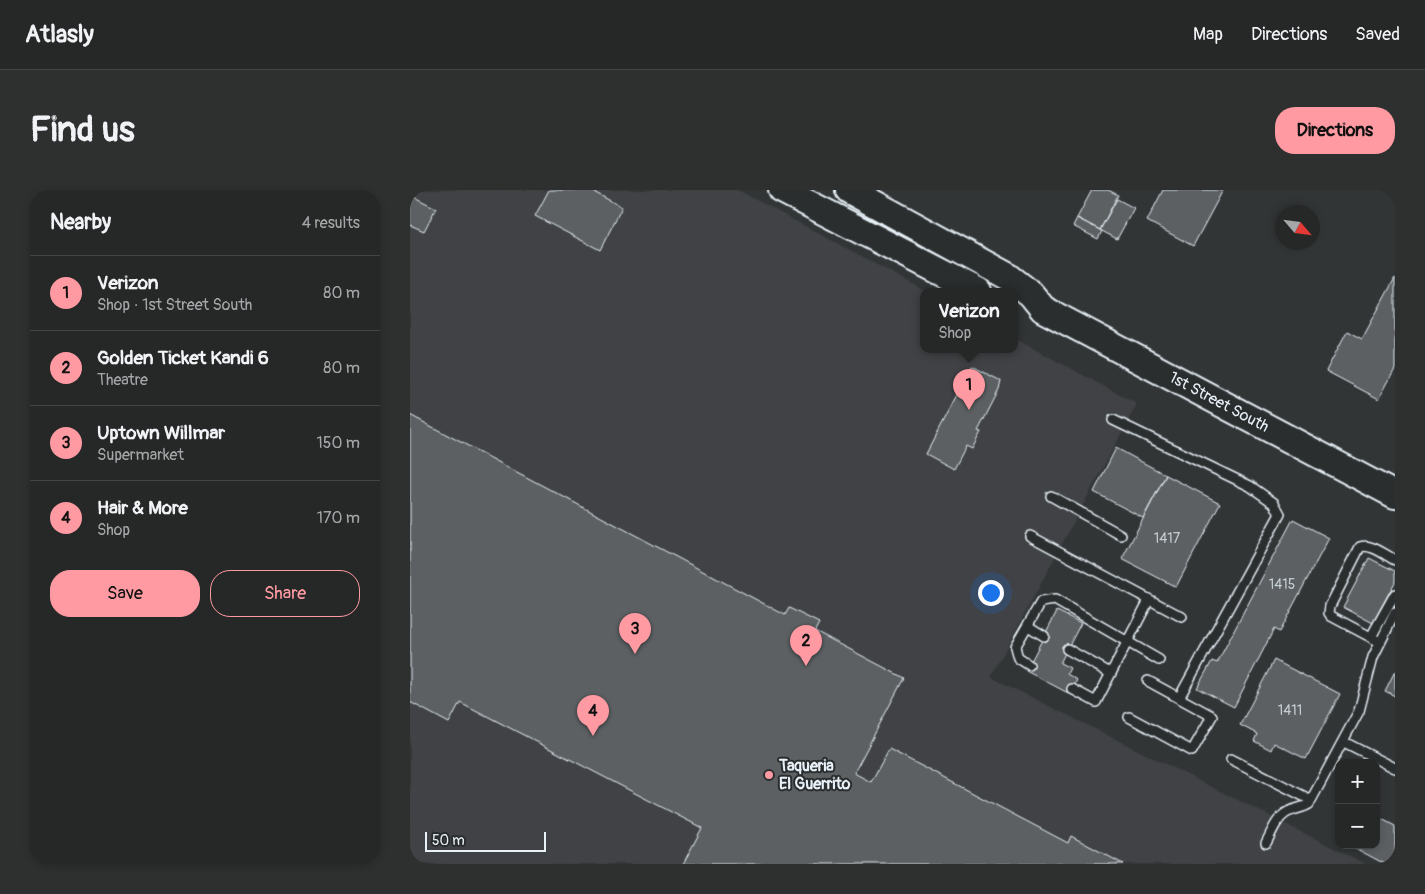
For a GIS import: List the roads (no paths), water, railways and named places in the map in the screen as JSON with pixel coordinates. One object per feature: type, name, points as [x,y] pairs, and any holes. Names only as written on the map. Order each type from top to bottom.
[{"type":"main road","points":[[782,190],[972,288]]},
{"type":"main road","name":"1st Street South","points":[[849,190],[1009,277],[1031,294],[1043,309],[1395,495]]},
{"type":"main road","name":"1st Street South","points":[[1018,307],[1043,309]]},
{"type":"lane","points":[[1113,420],[1250,486],[1274,503],[1280,514],[1179,698]]},
{"type":"lane","points":[[1051,496],[1121,535]]},
{"type":"lane","points":[[1030,536],[1182,618]]},
{"type":"lane","points":[[1380,642],[1331,616],[1329,613],[1330,606],[1360,547],[1369,547],[1395,560]]},
{"type":"lane","points":[[1372,637],[1395,594]]},
{"type":"lane","points":[[1030,665],[1018,658],[1016,647],[1040,602],[1055,600],[1159,660]]},
{"type":"lane","points":[[1072,689],[1096,702],[1150,600]]},
{"type":"lane","points":[[1266,843],[1282,816],[1290,810],[1303,808],[1309,804],[1344,742],[1359,712],[1373,656],[1395,613]]},
{"type":"lane","points":[[1028,626],[1044,636]]},
{"type":"lane","points":[[1067,649],[1110,673]]},
{"type":"lane","points":[[1129,717],[1192,751],[1212,716],[1148,682]]},
{"type":"lane","points":[[1344,742],[1395,768]]},
{"type":"lane","points":[[1231,759],[1311,800]]},
{"type":"place","name":"Verizon","points":[[969,410]]},
{"type":"place","name":"Uptown Willmar","points":[[635,654]]},
{"type":"place","name":"Golden Ticket Kandi 6","points":[[806,666]]},
{"type":"place","name":"Hair & More","points":[[593,736]]},
{"type":"place","name":"Taqueria El Guerrito","points":[[769,775]]}]
